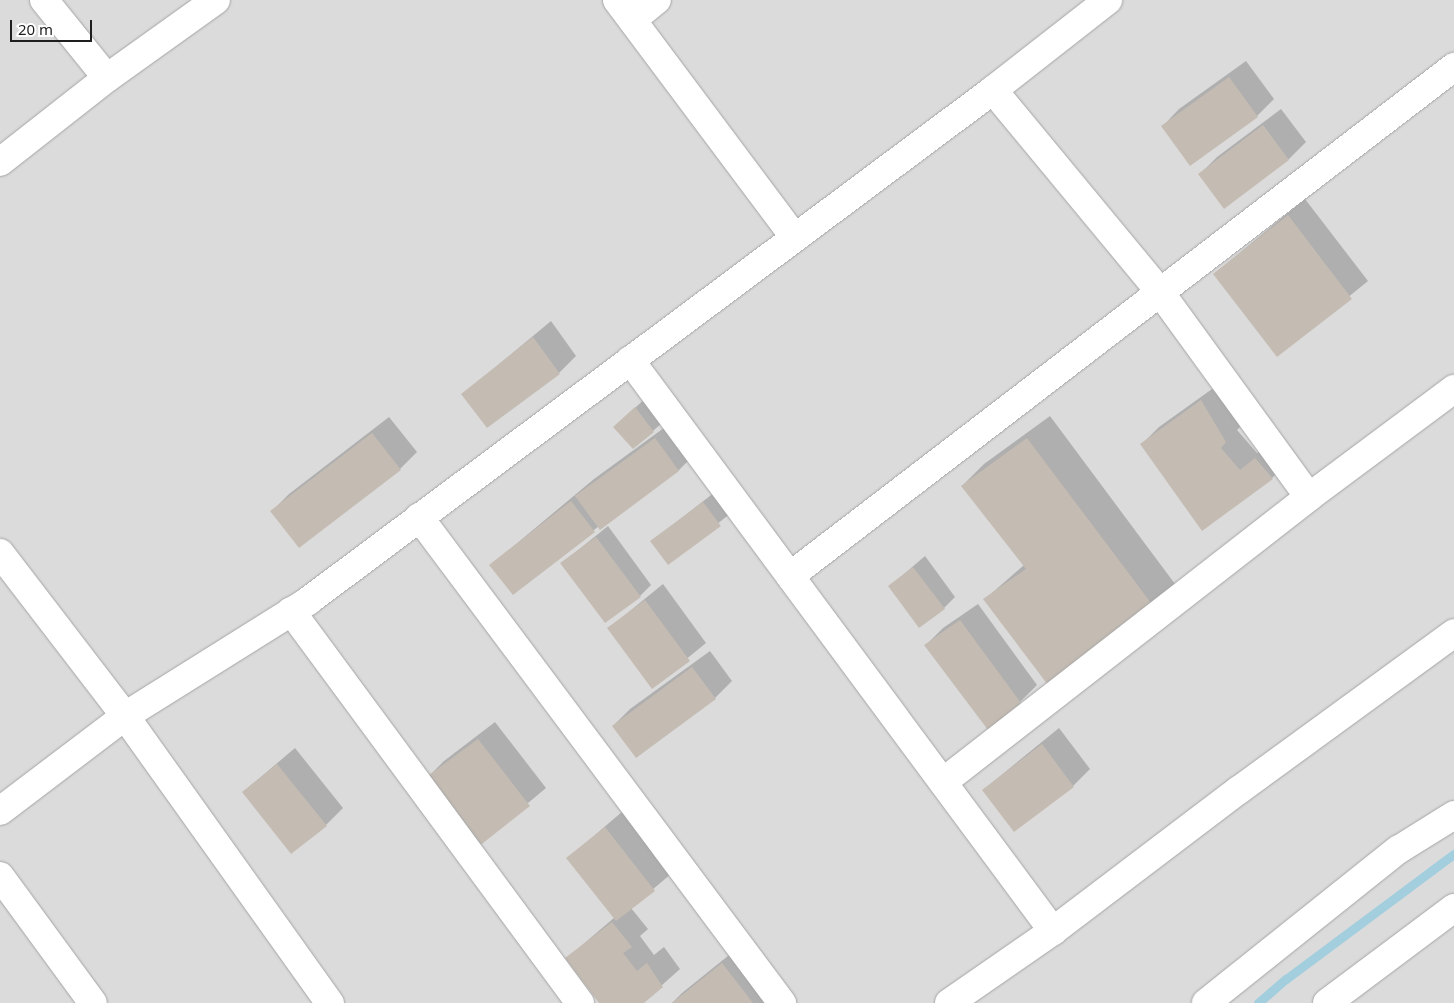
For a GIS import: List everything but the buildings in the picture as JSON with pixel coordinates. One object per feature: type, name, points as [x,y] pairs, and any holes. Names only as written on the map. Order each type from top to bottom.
[{"type":"street","points":[[44,0],[107,78]]},
{"type":"street","points":[[0,162],[107,78],[216,0]]},
{"type":"street","points":[[658,0],[625,10],[795,238]]},
{"type":"street","points":[[0,811],[126,716],[291,610],[419,517],[993,90],[1108,0]]},
{"type":"street","points":[[790,576],[1454,67]]},
{"type":"street","points":[[993,90],[1160,292],[1309,497]]},
{"type":"street","points":[[630,360],[1053,932]]},
{"type":"street","points":[[943,782],[1309,497],[1454,389]]},
{"type":"street","points":[[419,517],[782,1003]]},
{"type":"street","points":[[0,554],[126,716],[330,1003]]},
{"type":"street","points":[[291,610],[580,1003]]},
{"type":"street","points":[[948,1003],[1053,932],[1239,790],[1454,633]]},
{"type":"street","points":[[1206,1003],[1398,850],[1454,815]]},
{"type":"street","points":[[0,876],[93,1003]]},
{"type":"street","points":[[1327,1003],[1454,908]]},
{"type":"shaded area","points":[[0,0],[1454,0],[1454,1003],[0,1003]]},
{"type":"waterway","points":[[1258,1003],[1286,979],[1454,854]]}]
